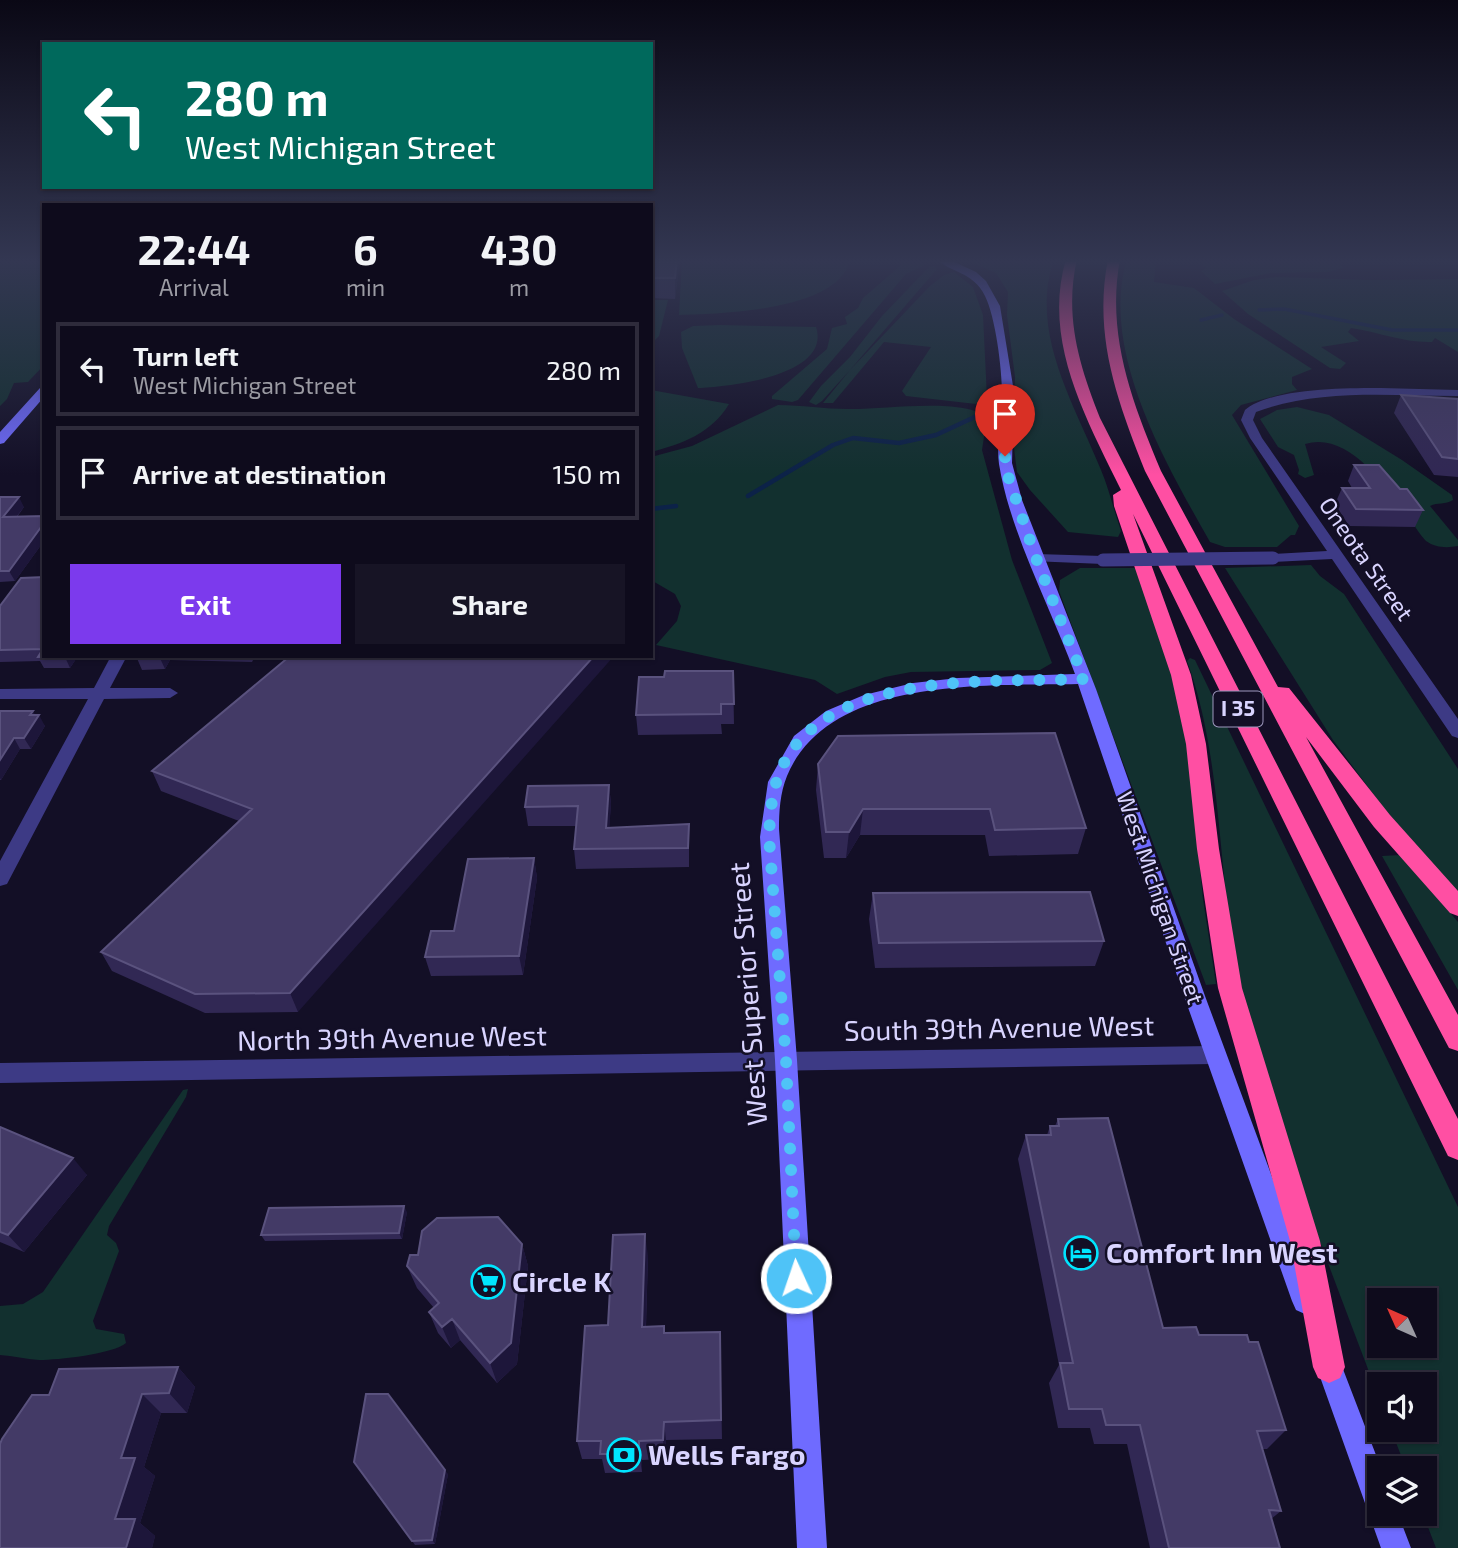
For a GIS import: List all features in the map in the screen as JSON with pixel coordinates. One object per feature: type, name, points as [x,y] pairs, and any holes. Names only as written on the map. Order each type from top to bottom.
[{"type":"highway","name":"I 35","points":[[1067,331],[1073,369],[1118,469],[1458,1147]]},
{"type":"highway","name":"I 35","points":[[1111,331],[1115,361],[1131,418],[1153,471],[1458,1040]]},
{"type":"highway","points":[[1118,469],[1122,506],[1181,675],[1196,744],[1208,849],[1230,988],[1305,1241],[1329,1367]]},
{"type":"highway","points":[[1245,645],[1382,821],[1458,907]]},
{"type":"street","name":"West Michigan Street","points":[[1000,331],[1008,401],[1004,441],[1006,470],[1036,558],[1084,679],[1213,1055],[1367,1469]]},
{"type":"street","points":[[0,440],[42,392]]},
{"type":"street","name":"Oneota Street","points":[[1458,393],[1363,393],[1286,398],[1251,410],[1247,421],[1255,438],[1458,732]]},
{"type":"street","points":[[1036,558],[1103,560],[1336,555]]},
{"type":"street","points":[[0,879],[118,658]]},
{"type":"street","name":"West Superior Street","points":[[812,1548],[786,1060],[769,837],[771,803],[779,772],[796,747],[815,727],[838,711],[864,699],[928,685],[1084,679]]},
{"type":"street","points":[[0,694],[170,693]]},
{"type":"street","name":"South 39th Avenue West","points":[[786,1060],[1213,1055]]},
{"type":"street","name":"North 39th Avenue West","points":[[0,1073],[786,1060]]},
{"type":"street","points":[[1388,1526],[1396,1548]]},
{"type":"green space","points":[[0,331],[42,331],[42,367],[28,382],[14,383],[7,399],[0,406]]},
{"type":"green space","points":[[653,331],[660,331],[653,342]]},
{"type":"green space","points":[[816,331],[817,344],[809,357],[794,368],[774,376],[731,385],[698,388],[682,348],[681,332]]},
{"type":"green space","points":[[831,331],[857,331],[798,400],[792,402],[772,399],[772,396],[827,349]]},
{"type":"green space","points":[[870,331],[883,331],[822,401],[816,405],[809,402]]},
{"type":"green space","points":[[887,331],[984,331],[987,398],[976,404],[906,396],[902,391],[931,347],[884,342],[833,403],[823,403]]},
{"type":"green space","points":[[1009,331],[1050,331],[1058,367],[1107,485],[1121,531],[1118,537],[1068,532],[1017,472],[1014,448],[1015,377]]},
{"type":"green space","points":[[1122,331],[1253,331],[1312,369],[1292,377],[1292,384],[1297,390],[1241,405],[1232,415],[1299,526],[1295,535],[1291,535],[1277,547],[1225,547],[1210,542],[1157,442],[1129,368]]},
{"type":"green space","points":[[1274,331],[1349,331],[1359,341],[1321,347],[1346,363],[1340,369],[1330,368]]},
{"type":"green space","points":[[1366,331],[1458,331],[1458,352],[1435,338],[1432,342],[1411,341]]},
{"type":"green space","points":[[653,390],[729,404],[705,430],[653,451]]},
{"type":"green space","points":[[778,405],[848,409],[959,407],[987,417],[982,450],[1012,560],[1052,663],[1040,670],[911,672],[885,677],[837,694],[815,680],[656,645],[677,621],[681,606],[675,594],[653,581],[653,456],[692,446]]},
{"type":"green space","points":[[1297,407],[1329,415],[1452,495],[1453,500],[1450,502],[1430,506],[1458,540],[1458,546],[1442,547],[1426,541],[1379,478],[1352,454],[1337,446],[1321,442],[1305,444],[1314,475],[1305,478],[1298,474],[1294,455],[1278,447],[1260,419],[1277,410]]},
{"type":"green space","points":[[1311,565],[1320,576],[1344,594],[1458,769],[1458,896],[1383,807],[1333,740],[1225,568]]},
{"type":"green space","points":[[1080,568],[1138,568],[1170,662],[1189,756],[1203,899],[1216,984],[1206,985],[1059,591],[1060,580]]},
{"type":"green space","points":[[1190,658],[1195,660],[1458,1207],[1458,1548],[1436,1548],[1428,1526],[1437,1526],[1437,1456],[1401,1456],[1396,1442],[1437,1442],[1437,1372],[1369,1372],[1302,1191],[1268,1087],[1232,940],[1214,779],[1199,699],[1187,661]]},
{"type":"green space","points":[[1401,855],[1458,922],[1458,990],[1382,856]]},
{"type":"green space","points":[[188,1089],[186,1097],[109,1226],[107,1235],[116,1243],[119,1251],[93,1321],[96,1329],[124,1334],[126,1343],[98,1353],[59,1359],[39,1360],[0,1355],[0,1306],[23,1304],[43,1292],[183,1090]]},
{"type":"building","points":[[1401,395],[1458,399],[1458,459],[1442,457]]},
{"type":"building","points":[[1354,465],[1379,465],[1400,489],[1407,489],[1423,510],[1356,509],[1342,488],[1370,488]]},
{"type":"building","points":[[0,497],[19,497],[3,517],[42,516],[42,526],[9,571],[0,571]]},
{"type":"building","points":[[42,577],[42,649],[0,650],[0,606],[21,578]]},
{"type":"building","points":[[288,658],[592,658],[290,993],[195,994],[101,952],[252,809],[152,771]]},
{"type":"building","points":[[665,671],[733,671],[734,704],[721,704],[721,714],[636,715],[639,677],[664,677]]},
{"type":"building","points":[[0,711],[33,711],[30,715],[39,715],[24,738],[14,738],[0,760]]},
{"type":"building","points":[[1055,733],[1086,828],[995,830],[990,809],[863,809],[849,832],[826,832],[818,764],[838,736]]},
{"type":"building","points":[[609,785],[606,828],[689,824],[688,848],[574,849],[578,806],[525,807],[528,786]]},
{"type":"building","points":[[534,858],[519,956],[425,957],[431,931],[454,931],[468,859]]},
{"type":"building","points":[[1090,892],[1104,941],[879,943],[873,893]]},
{"type":"building","name":"Comfort Inn West","points":[[1108,1118],[1163,1328],[1196,1327],[1199,1335],[1247,1335],[1249,1342],[1258,1342],[1286,1430],[1257,1431],[1281,1511],[1269,1510],[1280,1548],[1169,1548],[1140,1425],[1106,1425],[1102,1409],[1069,1409],[1060,1363],[1073,1363],[1026,1135],[1051,1135],[1050,1126],[1059,1126],[1058,1119]]},
{"type":"building","points":[[0,1127],[73,1158],[8,1235],[0,1232]]},
{"type":"building","points":[[404,1206],[399,1233],[261,1235],[269,1208]]},
{"type":"building","points":[[498,1217],[522,1244],[511,1343],[490,1363],[452,1319],[442,1327],[429,1312],[439,1303],[407,1266],[410,1255],[418,1255],[422,1231],[437,1218]]},
{"type":"building","points":[[645,1234],[642,1327],[664,1326],[664,1333],[720,1332],[721,1420],[664,1422],[663,1440],[639,1441],[639,1454],[600,1454],[601,1441],[577,1441],[585,1326],[608,1325],[613,1235]]},
{"type":"building","points":[[178,1367],[169,1393],[142,1394],[121,1458],[135,1458],[115,1519],[135,1519],[126,1548],[0,1548],[0,1444],[32,1395],[49,1395],[59,1369]]},
{"type":"building","points":[[366,1394],[388,1394],[445,1470],[432,1540],[412,1541],[354,1462]]},
{"type":"waterway","points":[[975,416],[982,413]]},
{"type":"waterway","points":[[748,496],[833,445],[853,438],[899,443],[936,435],[979,415]]},
{"type":"waterway","points":[[653,509],[676,506]]},
{"type":"place","name":"Comfort Inn West","points":[[1081,1253]]},
{"type":"place","name":"Circle K","points":[[488,1282]]},
{"type":"place","name":"Wells Fargo","points":[[624,1455]]},
{"type":"route","points":[[796,1278],[786,1060],[769,837],[771,803],[779,772],[796,747],[815,727],[838,711],[864,699],[928,685],[1084,679],[1036,558],[1006,470],[1005,456]]}]
